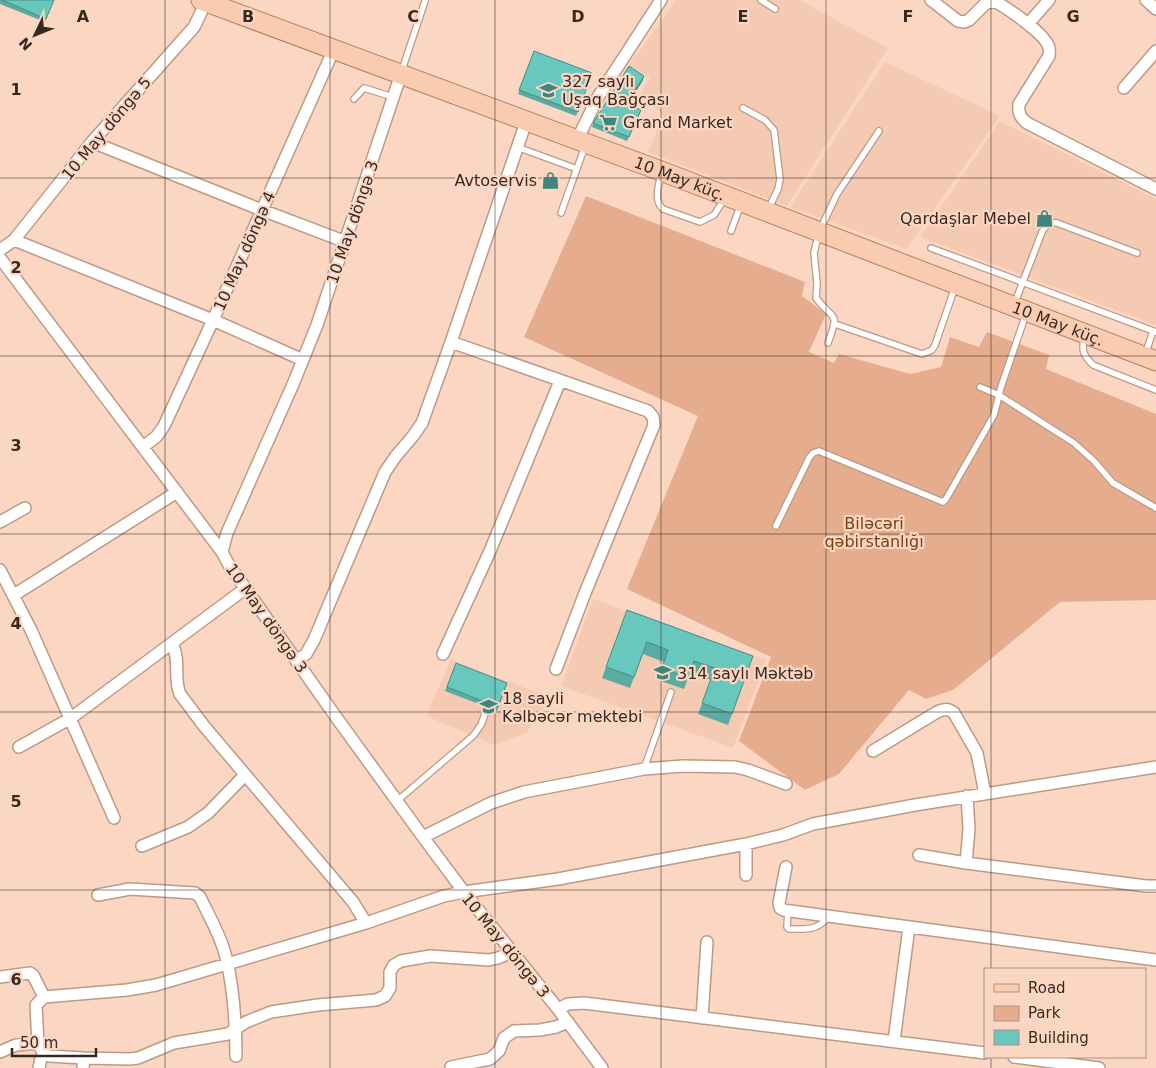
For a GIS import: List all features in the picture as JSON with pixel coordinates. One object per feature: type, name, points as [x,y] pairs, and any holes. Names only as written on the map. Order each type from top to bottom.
[{"type":"main road","name":"10 May küç.","points":[[204,1],[661,171],[1150,359]]},
{"type":"street","points":[[931,0],[958,22],[969,20],[985,4],[994,1],[1028,24],[1046,41],[1050,48],[1049,56],[1019,104],[1018,112],[1021,118],[1027,123],[1156,189]]},
{"type":"street","points":[[1028,24],[1049,0]]},
{"type":"street","points":[[1146,0],[1156,9]]},
{"type":"street","name":"10 May döngə 5","points":[[0,250],[14,240],[92,142],[194,27],[204,1]]},
{"type":"street","points":[[581,142],[598,97],[660,1]]},
{"type":"street","name":"10 May döngə 4","points":[[144,446],[156,437],[164,426],[334,49]]},
{"type":"street","points":[[1124,88],[1156,51]]},
{"type":"street","name":"10 May döngə 3","points":[[401,74],[346,242],[303,360],[227,533],[222,552],[336,717],[423,837],[602,1068]]},
{"type":"street","points":[[296,660],[306,654],[314,640],[385,472],[422,423],[526,122]]},
{"type":"street","points":[[92,142],[346,242]]},
{"type":"street","points":[[14,240],[213,320],[303,360]]},
{"type":"street","points":[[0,258],[144,446],[222,552]]},
{"type":"street","points":[[451,342],[648,411],[653,417],[654,425],[585,592],[556,670]]},
{"type":"street","points":[[443,654],[490,551],[560,381]]},
{"type":"street","points":[[14,595],[177,492]]},
{"type":"street","points":[[0,522],[25,508]]},
{"type":"street","points":[[0,570],[14,595],[71,718],[114,818]]},
{"type":"street","points":[[19,747],[71,718],[246,588]]},
{"type":"street","points":[[172,643],[177,658],[177,688],[180,694],[204,726],[353,902],[366,923]]},
{"type":"street","points":[[873,751],[937,712],[949,709],[954,713],[976,753],[985,794]]},
{"type":"street","points":[[423,837],[491,802],[524,792],[644,769],[683,766],[734,767],[786,784]]},
{"type":"street","points":[[512,952],[489,960],[430,956],[401,961],[394,965],[390,972],[390,988],[385,996],[376,1000],[318,1005],[270,1012],[246,1022],[236,1030],[221,1036],[174,1043],[138,1058],[83,1063],[44,1054],[38,1043],[36,1005],[44,997],[156,985],[366,923],[444,896],[558,879],[746,844],[783,836],[813,824],[967,796],[1156,767]]},
{"type":"street","points":[[142,846],[188,827],[208,813],[245,775]]},
{"type":"street","points":[[966,863],[969,830],[967,796]]},
{"type":"street","points":[[746,844],[746,874]]},
{"type":"street","points":[[919,855],[966,863],[1156,886]]},
{"type":"street","points":[[786,867],[778,904],[780,908],[788,911],[1156,960]]},
{"type":"street","points":[[98,895],[130,889],[195,893],[200,897],[216,929],[227,965],[236,1030],[236,1056]]},
{"type":"street","points":[[894,1041],[909,927]]},
{"type":"street","points":[[702,1018],[707,942]]},
{"type":"street","points":[[0,976],[30,973],[34,975],[44,997]]},
{"type":"street","points":[[558,1009],[568,1004],[584,1003],[984,1053]]},
{"type":"street","points":[[451,1067],[490,1059],[499,1051],[504,1038],[514,1031],[540,1030],[556,1027],[568,1022]]},
{"type":"street","points":[[0,1052],[16,1046],[38,1043]]},
{"type":"street","points":[[39,1068],[44,1054]]},
{"type":"street","points":[[1022,1058],[1099,1068]]},
{"type":"lane","points":[[761,0],[775,9]]},
{"type":"lane","points":[[401,74],[425,1]]},
{"type":"lane","points":[[354,99],[360,90],[364,88],[394,97]]},
{"type":"lane","points":[[743,108],[765,120],[774,130],[780,179],[778,189],[767,212]]},
{"type":"lane","points":[[828,344],[835,324],[832,314],[816,298],[817,283],[814,253],[820,232],[837,194],[879,131]]},
{"type":"lane","points":[[561,214],[577,169],[581,142]]},
{"type":"lane","points":[[517,147],[577,169]]},
{"type":"lane","points":[[661,171],[657,199],[663,209],[700,222],[714,215],[734,199]]},
{"type":"lane","points":[[731,231],[734,199]]},
{"type":"lane","points":[[776,526],[809,458],[813,453],[819,451],[943,502],[994,415],[1020,309],[1023,282],[1046,225],[1057,223],[1137,253]]},
{"type":"lane","points":[[931,248],[1154,331],[1150,359]]},
{"type":"lane","points":[[835,324],[922,354],[928,353],[935,345],[956,284]]},
{"type":"lane","points":[[1084,334],[1082,350],[1086,358],[1093,365],[1156,390]]},
{"type":"lane","points":[[980,387],[999,395],[1074,443],[1094,461],[1113,483],[1156,508]]},
{"type":"lane","points":[[644,769],[671,692]]},
{"type":"lane","points":[[398,801],[473,736],[486,711]]},
{"type":"lane","points":[[788,911],[787,927],[789,929],[817,928],[829,916]]},
{"type":"shaded area","points":[[676,0],[799,0],[888,48],[787,206],[648,152],[664,115],[639,96],[650,78],[629,65]]},
{"type":"shaded area","points":[[885,62],[1000,116],[906,249],[790,207]]},
{"type":"shaded area","name":"Qardaşlar Mebel","points":[[1000,121],[1156,199],[1156,325],[920,237]]},
{"type":"shaded area","name":"314 saylı Məktəb","points":[[593,599],[766,660],[733,748],[561,686]]},
{"type":"shaded area","name":"18 sayli Kəlbəcər mektebi","points":[[451,660],[552,698],[526,733],[494,745],[426,716]]},
{"type":"green space","name":"Biləcəri qəbirstanlığı","points":[[586,196],[805,282],[802,296],[826,314],[809,352],[834,363],[839,354],[910,374],[941,367],[950,337],[979,347],[987,332],[1049,355],[1046,369],[1156,414],[1156,600],[1060,602],[953,690],[926,699],[909,690],[839,774],[805,790],[739,741],[771,657],[627,589],[698,416],[524,337]]},
{"type":"building","points":[[2,0],[54,0],[46,19]]},
{"type":"building","points":[[534,51],[592,73],[578,112],[519,90]]},
{"type":"building","points":[[629,66],[644,76],[627,103],[641,110],[629,137],[593,123]]},
{"type":"building","points":[[627,610],[753,656],[732,714],[702,703],[715,668],[694,661],[688,678],[662,668],[668,650],[647,642],[634,677],[606,667]]},
{"type":"building","points":[[456,663],[507,683],[498,707],[447,687]]},
{"type":"place","name":"327 saylı Uşaq Bağçası","points":[[548,90]]},
{"type":"place","name":"Grand Market","points":[[609,122]]},
{"type":"place","name":"Avtoservis","points":[[551,180]]},
{"type":"place","name":"Qardaşlar Mebel","points":[[1045,218]]},
{"type":"place","name":"314 saylı Məktəb","points":[[663,673]]},
{"type":"place","name":"18 sayli Kəlbəcər mektebi","points":[[488,707]]}]
